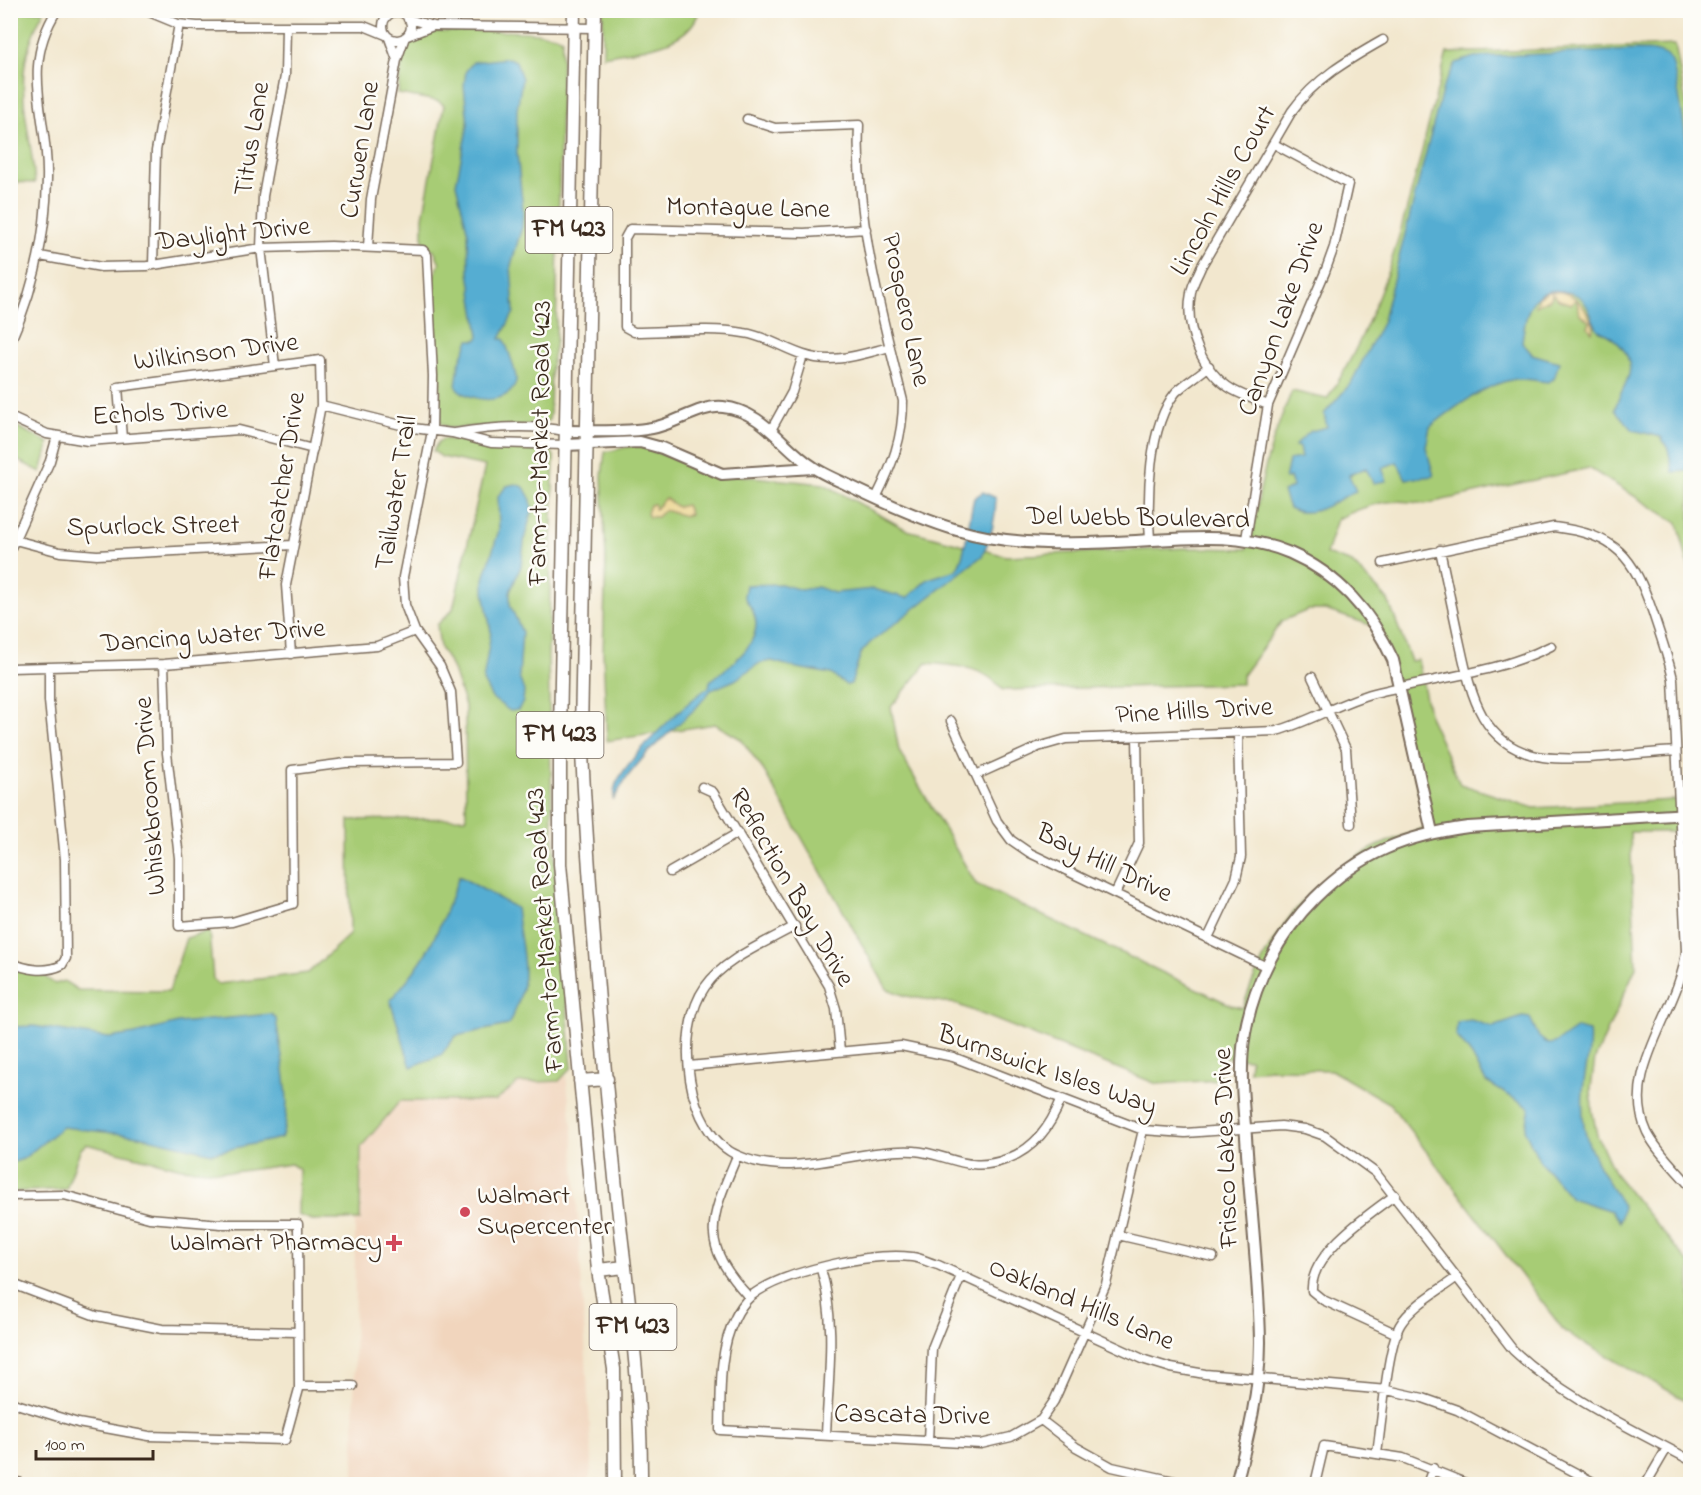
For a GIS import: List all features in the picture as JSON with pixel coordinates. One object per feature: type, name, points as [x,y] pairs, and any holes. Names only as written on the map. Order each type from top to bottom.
[{"type":"main road","name":"Farm-to-Market Road 423","points":[[574,10],[565,431],[560,864],[598,1270],[614,1369],[615,1485]]},
{"type":"main road","name":"Farm-to-Market Road 423","points":[[595,10],[581,733],[585,824],[607,1078],[639,1386],[641,1485]]},
{"type":"main road","points":[[580,1081],[607,1078]]},
{"type":"main road","points":[[598,1270],[625,1267]]},
{"type":"street","points":[[10,343],[24,312],[40,256],[46,220],[48,176],[36,78],[42,42],[57,10]]},
{"type":"street","points":[[144,10],[178,24],[364,26],[398,40],[434,26],[595,28]]},
{"type":"street","points":[[364,26],[397,12],[434,26]]},
{"type":"street","points":[[387,15],[383,25],[388,36]]},
{"type":"street","points":[[406,36],[411,28],[407,15]]},
{"type":"street","points":[[153,265],[156,151],[178,24]]},
{"type":"street","name":"Titus Lane","points":[[275,366],[261,248],[263,196],[285,76],[286,26]]},
{"type":"street","name":"Curwen Lane","points":[[388,36],[397,60]]},
{"type":"street","name":"Curwen Lane","points":[[368,247],[371,199],[397,60],[406,36]]},
{"type":"street","name":"Lincoln Hills Court","points":[[1268,405],[1232,390],[1214,374],[1197,346],[1189,319],[1191,292],[1201,267],[1306,91],[1328,72],[1383,40]]},
{"type":"street","name":"Prospero Lane","points":[[747,119],[775,128],[859,125],[859,163],[875,286],[903,401],[903,420],[895,460],[876,498]]},
{"type":"street","name":"Canyon Lake Drive","points":[[1246,539],[1268,405],[1325,272],[1334,247],[1348,184],[1274,144]]},
{"type":"street","name":"Montague Lane","points":[[803,355],[771,340],[743,332],[634,332],[625,327],[625,238],[630,229],[804,233],[866,229]]},
{"type":"street","name":"Daylight Drive","points":[[40,256],[101,267],[153,265],[261,248],[423,249],[428,255]]},
{"type":"street","name":"Tailwater Trail","points":[[293,903],[292,770],[346,763],[456,762],[451,692],[440,666],[415,631],[405,605],[403,577],[432,431],[433,376],[428,255]]},
{"type":"street","points":[[771,430],[792,392],[803,355],[836,360],[890,347]]},
{"type":"street","name":"Wilkinson Drive","points":[[122,438],[118,387],[320,360]]},
{"type":"street","name":"Flatcatcher Drive","points":[[291,654],[286,585],[321,405],[320,360]]},
{"type":"street","points":[[1150,540],[1149,485],[1164,413],[1177,392],[1209,366]]},
{"type":"street","name":"Del Webb Boulevard","points":[[321,405],[491,443],[565,445],[586,438],[655,428],[699,411],[721,406],[758,419],[813,468],[917,517],[959,531],[996,538],[1063,544],[1246,539],[1292,554],[1327,572],[1375,623],[1393,660],[1432,832]]},
{"type":"street","name":"Echols Drive","points":[[11,416],[57,436],[88,441],[239,430],[313,449]]},
{"type":"street","name":"Del Webb Boulevard","points":[[452,433],[490,427],[546,428],[586,438],[640,442],[662,448],[722,474],[813,468]]},
{"type":"street","points":[[10,550],[50,461],[57,436]]},
{"type":"street","points":[[1383,563],[1554,527],[1574,529],[1614,546],[1629,560],[1641,581],[1669,660],[1672,679],[1676,751],[1685,814],[1687,886],[1684,972],[1641,1073],[1640,1093],[1647,1132],[1690,1186]]},
{"type":"street","name":"Spurlock Street","points":[[15,540],[60,552],[97,555],[293,545]]},
{"type":"street","points":[[1440,550],[1474,703],[1485,721],[1503,740],[1526,752],[1556,758],[1676,751]]},
{"type":"street","name":"Dancing Water Drive","points":[[10,668],[164,664],[291,654],[377,646],[415,631]]},
{"type":"street","name":"Pine Hills Drive","points":[[976,775],[1038,747],[1066,738],[1276,731],[1297,726],[1371,694],[1513,663],[1551,646]]},
{"type":"street","name":"Whiskbroom Drive","points":[[164,664],[167,753],[178,858],[179,926],[232,922],[293,903]]},
{"type":"street","points":[[10,962],[21,968],[55,969],[62,965],[66,958],[65,859],[49,701],[49,668]]},
{"type":"street","points":[[1312,677],[1346,749],[1351,824]]},
{"type":"street","name":"Bay Hill Drive","points":[[951,721],[997,821],[1011,840],[1030,853],[1267,967]]},
{"type":"street","points":[[1208,938],[1236,879],[1241,857],[1238,733]]},
{"type":"street","points":[[1115,894],[1139,843],[1137,736]]},
{"type":"street","name":"Reflection Bay Drive","points":[[702,787],[713,792],[829,986],[836,1009],[840,1051]]},
{"type":"street","name":"Frisco Lakes Drive","points":[[1236,1485],[1247,1444],[1258,1378],[1260,1341],[1243,1092],[1245,1035],[1267,967],[1280,942],[1308,905],[1355,863],[1389,846],[1432,832],[1468,827],[1685,814]]},
{"type":"street","points":[[670,872],[738,833]]},
{"type":"street","points":[[795,927],[730,963],[716,974],[704,988],[691,1013],[689,1066],[703,1125],[716,1142],[737,1156],[762,1165],[788,1165],[888,1151],[917,1151],[965,1165],[986,1164],[1006,1159],[1028,1148],[1052,1121],[1061,1100]]},
{"type":"street","name":"Burnswick Isles Way","points":[[689,1066],[901,1046],[954,1057],[1143,1130],[1185,1133],[1281,1126],[1305,1129],[1325,1136],[1361,1160],[1395,1195],[1513,1350],[1543,1377],[1690,1460]]},
{"type":"street","name":"Cascata Drive","points":[[720,1430],[981,1444],[1011,1437],[1041,1420],[1054,1401],[1106,1284],[1143,1130]]},
{"type":"street","points":[[737,1156],[716,1208],[714,1230],[717,1252],[727,1273],[749,1297]]},
{"type":"street","points":[[10,1196],[64,1195],[149,1218],[221,1224],[298,1224],[299,1386],[285,1440],[149,1436],[78,1424],[10,1402]]},
{"type":"street","points":[[1395,1195],[1340,1237],[1323,1259],[1312,1285],[1312,1292],[1323,1300],[1397,1334]]},
{"type":"street","points":[[1118,1234],[1213,1257]]},
{"type":"street","name":"Oakland Hills Lane","points":[[720,1430],[722,1364],[726,1341],[735,1317],[749,1297],[772,1283],[853,1259],[882,1256],[914,1257],[961,1276],[1144,1360],[1171,1368],[1205,1374],[1387,1390],[1423,1398],[1457,1410],[1597,1485]]},
{"type":"street","points":[[821,1269],[829,1296],[831,1317],[826,1435]]},
{"type":"street","points":[[928,1441],[932,1348],[961,1276]]},
{"type":"street","points":[[1377,1452],[1392,1346],[1400,1324],[1412,1311],[1457,1277]]},
{"type":"street","points":[[10,1283],[96,1316],[162,1329],[298,1332]]},
{"type":"street","points":[[299,1386],[353,1386]]},
{"type":"street","points":[[1041,1420],[1076,1447],[1112,1467],[1179,1482]]},
{"type":"street","points":[[1315,1485],[1324,1446],[1377,1452],[1433,1468],[1468,1485]]},
{"type":"street","points":[[1646,1485],[1667,1448]]},
{"type":"street","points":[[1427,1485],[1433,1468]]},
{"type":"street","points":[[10,1482],[20,1485]]},
{"type":"shaded area","points":[[566,1076],[573,1133],[592,1464],[589,1479],[585,1484],[354,1484],[355,1218],[360,1219],[361,1147],[400,1101],[495,1101],[518,1083],[559,1081]]},
{"type":"green space","points":[[603,10],[699,11],[693,23],[673,40],[603,56]]},
{"type":"green space","points":[[10,11],[44,11],[33,34],[24,76],[26,116],[35,183],[11,182]]},
{"type":"green space","points":[[519,32],[538,33],[562,39],[556,340],[551,368],[550,414],[549,420],[542,425],[449,428],[440,423],[432,280],[440,263],[434,250],[423,245],[423,217],[444,105],[438,101],[398,94],[401,67],[406,50],[416,37],[424,33]]},
{"type":"green space","points":[[1675,45],[1690,125],[1690,572],[1678,523],[1589,468],[1425,504],[1401,501],[1380,503],[1359,509],[1337,519],[1326,554],[1352,563],[1388,600],[1411,661],[1418,660],[1430,718],[1460,784],[1534,808],[1690,799],[1690,832],[1630,832],[1636,967],[1595,1059],[1591,1088],[1597,1135],[1615,1174],[1690,1265],[1690,1403],[1565,1332],[1390,1104],[1331,1070],[1249,1071],[1250,1059],[1222,1057],[1218,1080],[1157,1084],[956,1004],[906,996],[887,989],[764,771],[741,739],[715,724],[607,741],[603,653],[606,559],[602,476],[605,452],[636,445],[696,466],[743,476],[824,484],[907,530],[1006,556],[1186,548],[1247,549],[1254,528],[1260,490],[1270,452],[1292,391],[1327,399],[1350,360],[1370,318],[1413,187],[1447,53]],"holes":[[[1308,610],[1325,610],[1371,625],[1390,666],[1426,826],[1366,852],[1332,874],[1314,890],[1298,907],[1271,945],[1260,965],[1243,1008],[1231,1005],[976,884],[899,751],[891,707],[927,663],[959,666],[978,671],[1003,690],[1242,684],[1242,676],[1282,621]]]},
{"type":"green space","points":[[10,423],[49,443],[41,472],[11,457]]},
{"type":"green space","points":[[443,439],[544,447],[550,449],[554,456],[548,657],[552,819],[572,1067],[559,1081],[518,1083],[495,1101],[400,1101],[361,1147],[360,1220],[312,1220],[298,1215],[299,1169],[291,1164],[234,1172],[182,1168],[86,1144],[80,1150],[66,1189],[11,1192],[11,969],[39,973],[55,984],[64,981],[78,990],[169,991],[186,938],[209,931],[213,979],[218,984],[308,973],[350,934],[349,820],[466,818],[465,706],[452,667],[440,648],[437,625],[453,609],[485,466],[442,457],[433,451],[438,442]]},
{"type":"sand","points":[[1548,292],[1562,292],[1576,299],[1571,304],[1559,300],[1552,294],[1551,299],[1536,306],[1539,297]]},
{"type":"sand","points":[[1576,299],[1592,322],[1592,332],[1588,327],[1590,322],[1580,314]]},
{"type":"sand","points":[[665,498],[677,507],[686,505],[690,514],[685,516],[664,510],[657,517],[649,517],[647,513],[650,505],[654,504],[655,509]]},
{"type":"water","points":[[1637,50],[1660,52],[1671,60],[1690,156],[1690,471],[1673,472],[1668,449],[1661,437],[1633,430],[1615,410],[1629,374],[1630,366],[1625,353],[1616,341],[1598,330],[1586,304],[1580,297],[1569,292],[1551,291],[1543,293],[1531,305],[1525,322],[1522,342],[1532,354],[1559,362],[1554,379],[1548,382],[1530,379],[1511,380],[1490,387],[1468,399],[1430,427],[1426,447],[1434,476],[1406,479],[1397,462],[1382,468],[1387,481],[1373,483],[1366,468],[1349,475],[1356,491],[1332,504],[1307,512],[1289,508],[1283,492],[1293,487],[1290,477],[1285,479],[1289,460],[1301,458],[1299,447],[1295,446],[1296,444],[1311,431],[1327,427],[1324,414],[1351,383],[1382,323],[1443,87],[1456,63],[1474,57]]},
{"type":"water","points":[[508,58],[516,61],[522,79],[517,110],[517,153],[523,210],[522,227],[511,265],[514,312],[500,339],[504,339],[516,381],[513,389],[506,395],[479,399],[456,387],[459,364],[469,340],[477,340],[479,336],[469,272],[468,233],[456,184],[468,124],[464,86],[466,71],[473,62]]},
{"type":"water","points":[[515,484],[524,487],[531,500],[532,512],[525,536],[521,566],[510,592],[510,605],[522,632],[519,677],[524,691],[523,702],[518,710],[510,711],[492,698],[483,681],[491,632],[484,579],[499,530],[498,496],[507,486]]},
{"type":"water","points":[[983,492],[996,498],[992,527],[982,556],[870,643],[861,653],[851,684],[846,685],[831,674],[772,661],[760,663],[735,680],[711,690],[696,708],[647,753],[627,777],[613,800],[617,782],[634,758],[673,717],[709,687],[710,681],[728,668],[752,641],[756,619],[744,596],[746,585],[781,584],[801,590],[818,587],[834,593],[873,589],[907,598],[928,579],[956,570],[965,546],[974,498]]},
{"type":"water","points":[[459,876],[516,908],[524,967],[521,993],[508,1025],[456,1036],[441,1055],[411,1067],[390,1000],[415,970],[432,942]]},
{"type":"water","points":[[271,1014],[276,1018],[287,1096],[285,1126],[281,1138],[212,1153],[139,1136],[62,1127],[23,1159],[11,1163],[11,1027],[34,1026],[109,1038],[178,1023]]},
{"type":"water","points":[[1522,1017],[1530,1018],[1539,1037],[1548,1044],[1555,1043],[1577,1028],[1589,1031],[1583,1091],[1584,1126],[1592,1153],[1623,1206],[1620,1222],[1611,1211],[1571,1198],[1539,1160],[1525,1131],[1530,1108],[1486,1082],[1472,1056],[1456,1035],[1457,1022],[1471,1020],[1493,1027]]},
{"type":"place","name":"Walmart Supercenter","points":[[465,1212]]},
{"type":"place","name":"Walmart Pharmacy","points":[[394,1243]]}]
